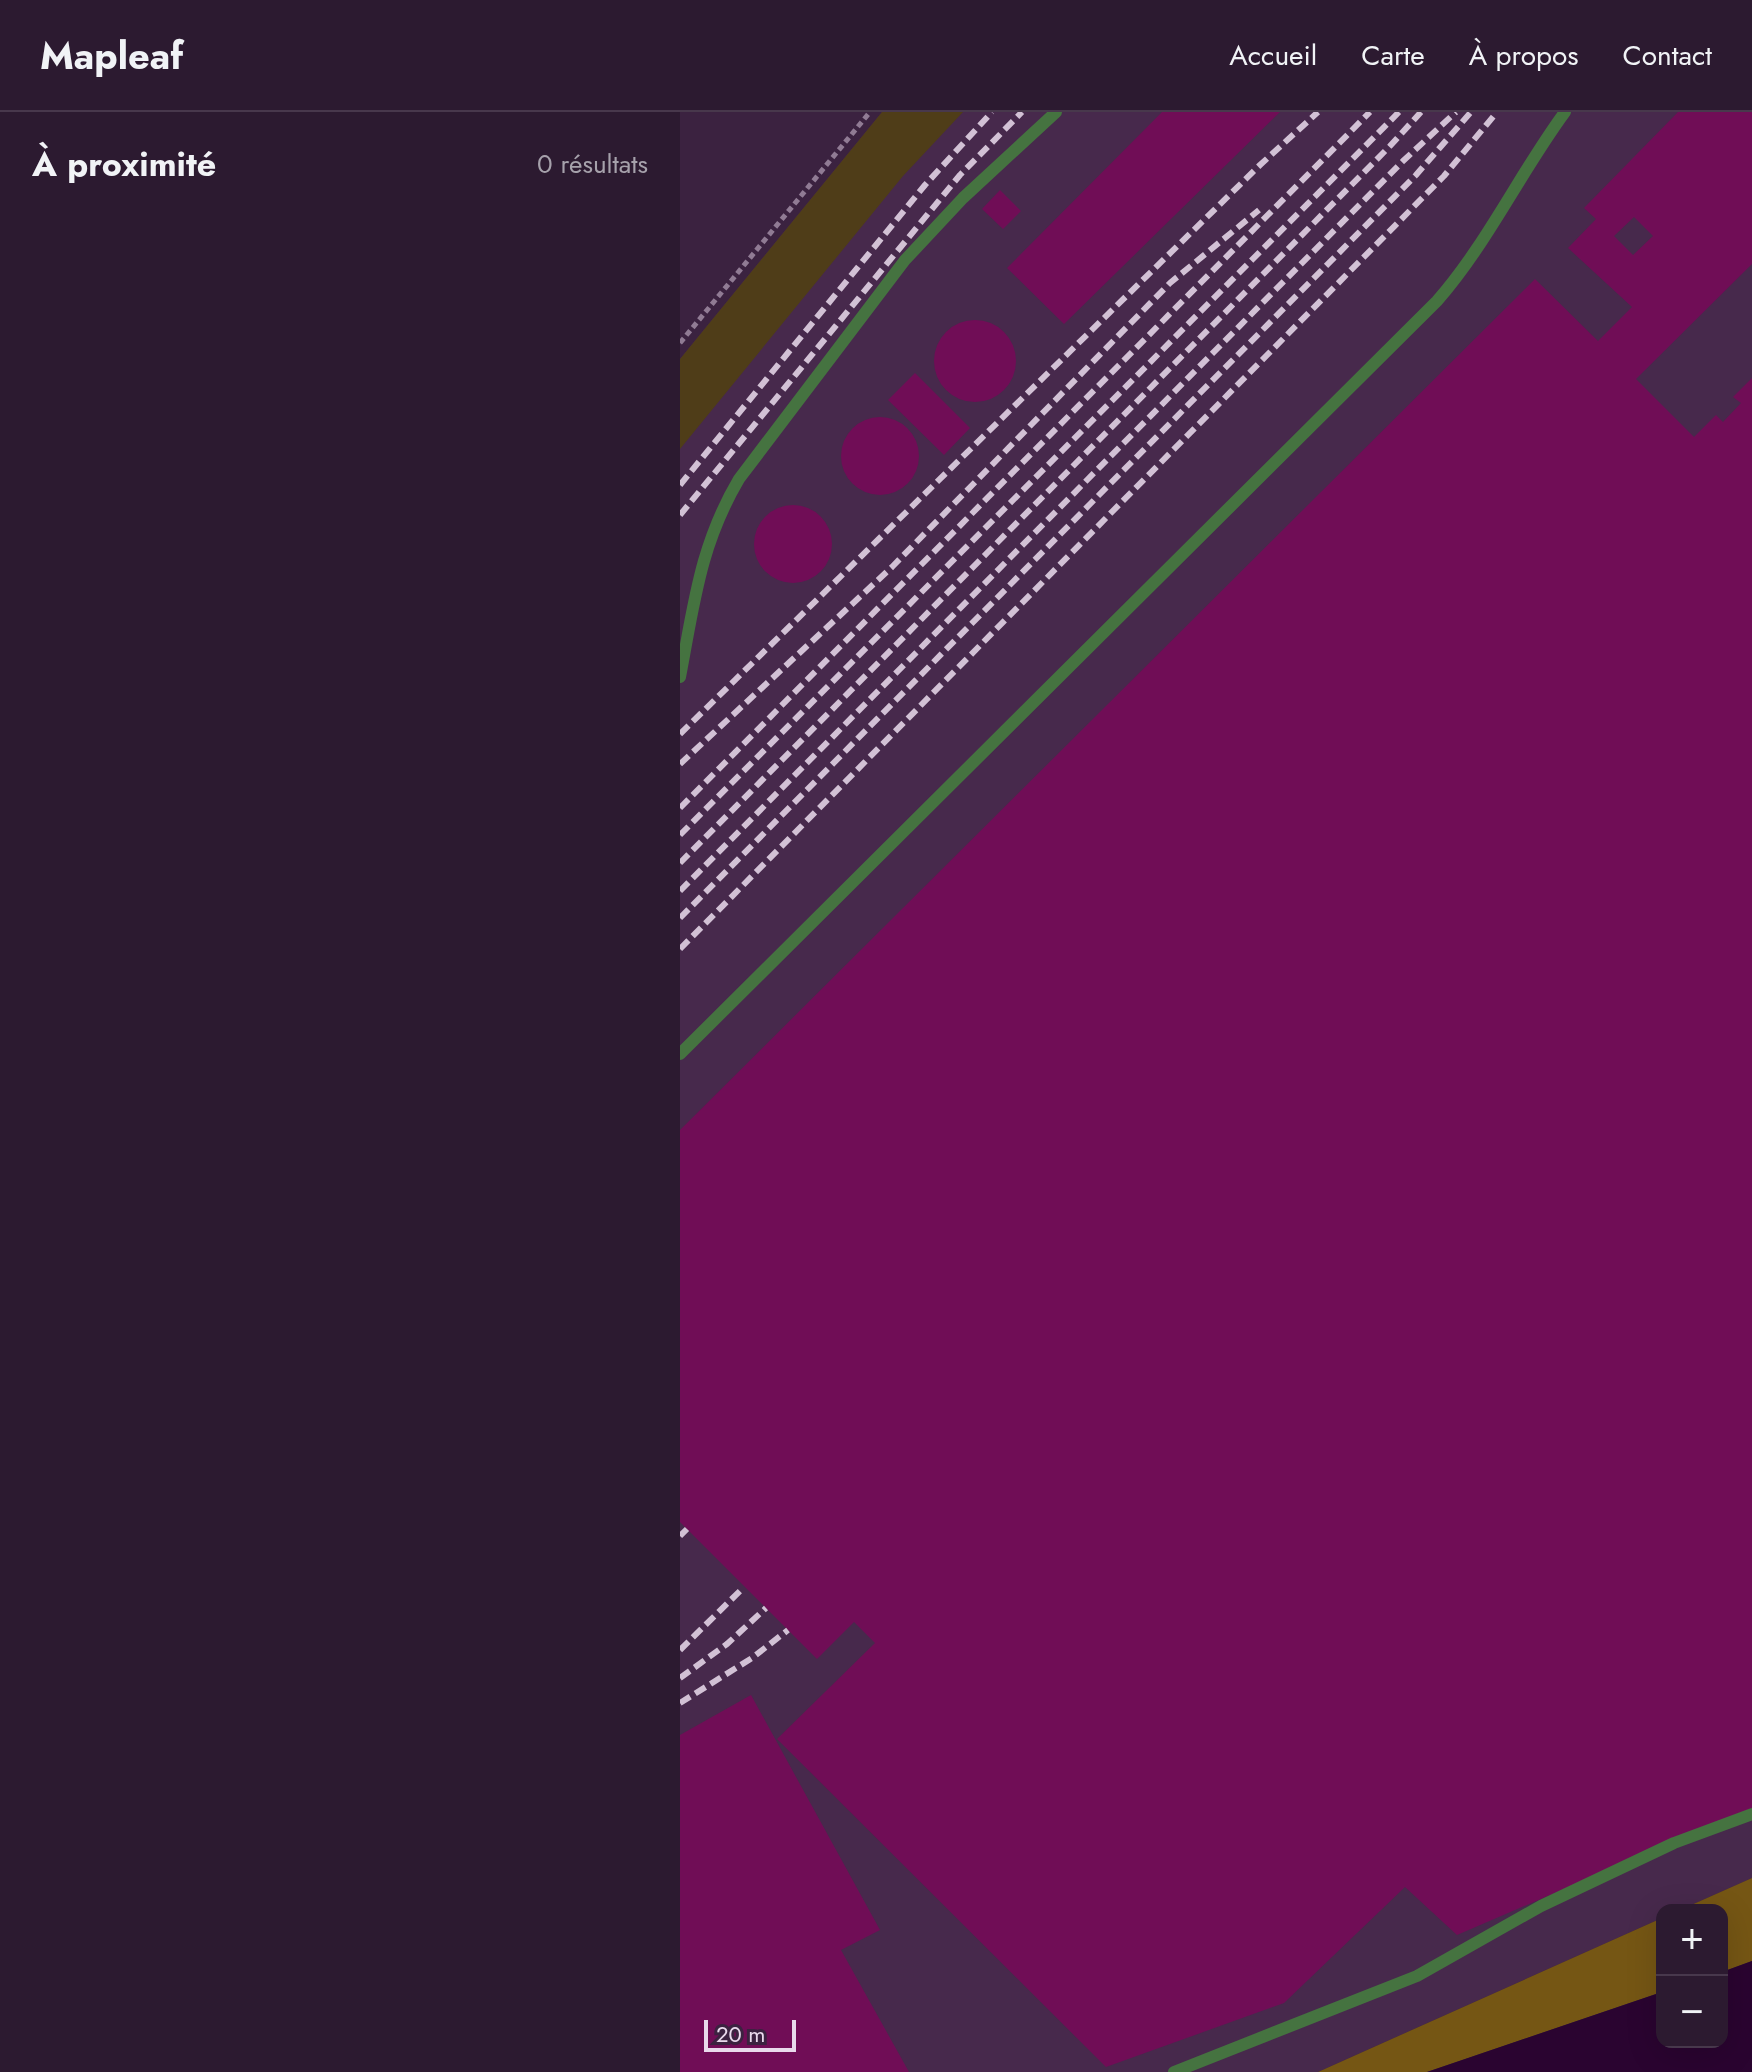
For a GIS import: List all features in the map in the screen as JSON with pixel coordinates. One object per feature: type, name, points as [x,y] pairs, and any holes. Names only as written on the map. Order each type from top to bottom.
[{"type":"lane","points":[[680,677],[701,566],[722,508],[739,479],[905,260],[972,189],[1056,112]]},
{"type":"lane","points":[[680,1054],[1437,301],[1466,268],[1527,167],[1565,112]]},
{"type":"lane","points":[[1174,2072],[1417,1976],[1554,1900],[1674,1843],[1752,1814]]},
{"type":"path","points":[[680,343],[870,112]]},
{"type":"shaded area","points":[[882,112],[1752,112],[1752,1878],[1694,1904],[1656,1904],[1656,1921],[1318,2072],[680,2072],[680,359]]},
{"type":"shaded area","points":[[882,112],[963,112],[903,176],[680,449],[680,359]]},
{"type":"shaded area","points":[[1752,1878],[1752,1961],[1728,1970],[1728,1904],[1694,1904]]},
{"type":"shaded area","points":[[1656,1921],[1656,1994],[1427,2072],[1318,2072]]},
{"type":"shaded area","points":[[1752,1961],[1752,2072],[1427,2072],[1656,1994],[1656,2048],[1728,2048],[1728,1970]]},
{"type":"building","points":[[1162,112],[1280,112],[1064,324],[1007,268]]},
{"type":"building","points":[[1678,112],[1752,112],[1752,264],[1636,379],[1694,437],[1716,415],[1723,422],[1741,403],[1733,397],[1752,378],[1752,1808],[1457,1935],[1405,1887],[1284,2003],[1106,2067],[777,1739],[875,1643],[854,1622],[817,1659],[680,1522],[680,1130],[1535,279],[1598,341],[1632,307],[1568,248],[1596,219],[1584,208]],"holes":[[[1634,217],[1653,236],[1633,255],[1614,236]]]},
{"type":"building","points":[[1000,190],[1021,211],[1003,229],[982,209]]},
{"type":"building","points":[[975,320],[991,324],[1004,332],[1012,345],[1016,361],[1012,377],[1004,390],[991,398],[975,402],[959,398],[946,390],[938,377],[934,361],[938,345],[946,332],[959,324]]},
{"type":"building","points":[[915,373],[970,428],[944,455],[888,400]]},
{"type":"building","points":[[872,417],[888,417],[902,423],[913,434],[919,456],[913,478],[902,489],[888,495],[872,495],[858,489],[847,478],[841,464],[841,448],[847,434],[858,423]]},
{"type":"building","points":[[785,505],[801,505],[815,511],[826,522],[832,544],[826,566],[815,577],[801,583],[785,583],[771,577],[760,566],[754,552],[754,536],[760,522],[771,511]]},
{"type":"building","points":[[751,1695],[880,1930],[841,1950],[909,2072],[680,2072],[680,1735]]},
{"type":"railway","points":[[680,485],[925,185],[992,112]]},
{"type":"railway","points":[[680,515],[960,175],[1022,112]]},
{"type":"railway","points":[[680,734],[1260,165],[1318,112]]},
{"type":"railway","points":[[680,808],[1370,112]]},
{"type":"railway","points":[[680,835],[1399,112]]},
{"type":"railway","points":[[680,863],[1421,112]]},
{"type":"railway","points":[[680,891],[1403,161],[1456,112]]},
{"type":"railway","points":[[680,918],[1416,175],[1471,112]]},
{"type":"railway","points":[[680,949],[1444,176],[1497,112]]},
{"type":"railway","points":[[680,764],[892,567],[1170,283],[1259,210]]},
{"type":"railway","points":[[680,1536],[687,1529]]},
{"type":"railway","points":[[680,1650],[744,1587]]},
{"type":"railway","points":[[680,1678],[727,1644],[766,1608]]},
{"type":"railway","points":[[680,1703],[752,1658],[788,1630]]}]
